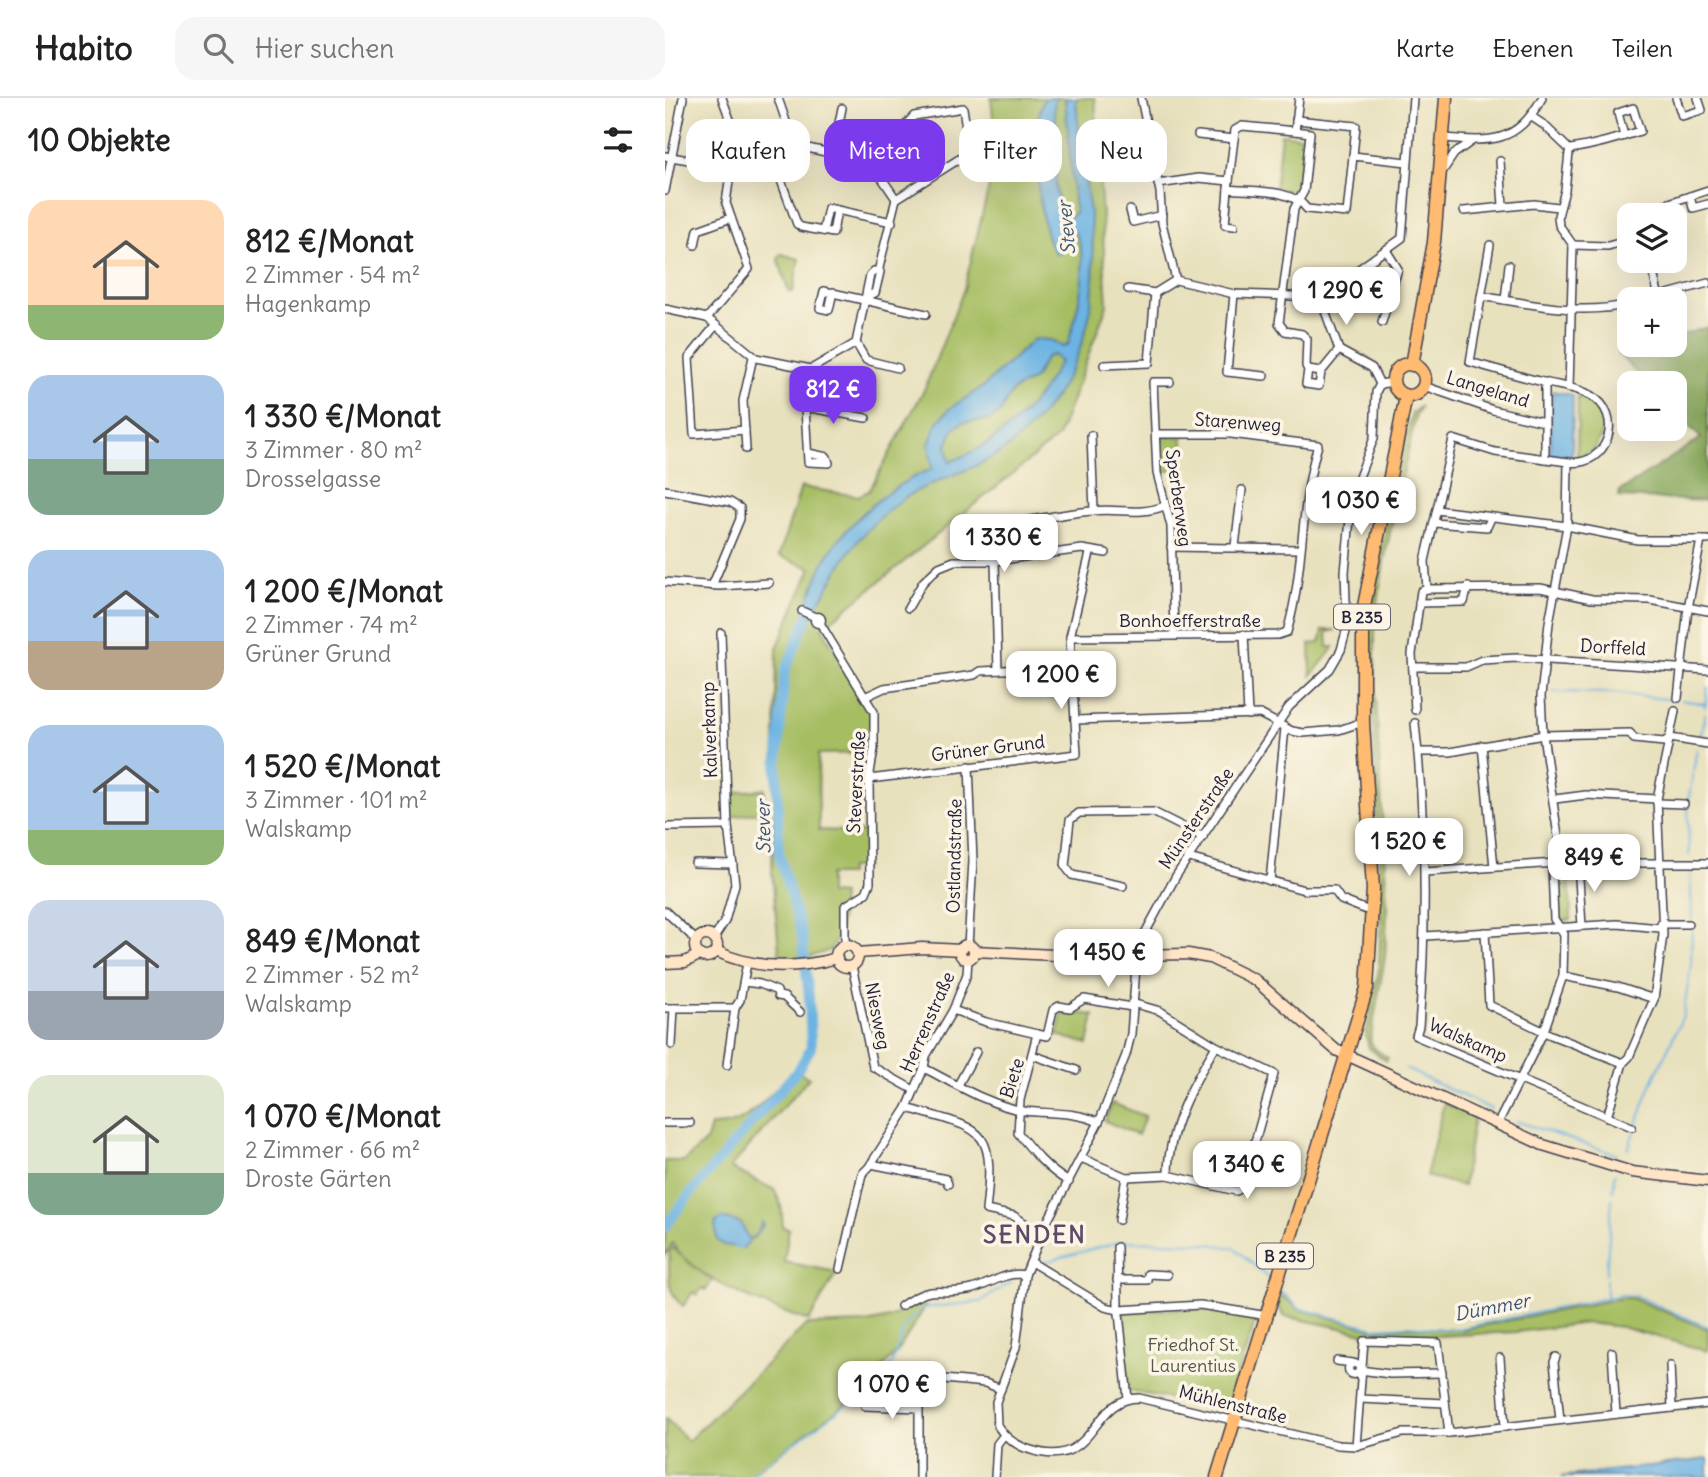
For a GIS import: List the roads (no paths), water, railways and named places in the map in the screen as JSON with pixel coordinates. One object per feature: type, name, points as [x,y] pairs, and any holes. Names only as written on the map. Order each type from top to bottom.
[{"type":"main road","points":[[1412,365],[1426,295],[1441,174],[1445,98]]},
{"type":"main road","points":[[1412,365],[1423,373],[1424,386],[1417,394],[1406,396],[1387,383],[1398,369],[1412,365]]},
{"type":"main road","name":"B 235","points":[[1217,1477],[1367,988],[1373,913],[1357,725],[1360,647],[1364,601],[1406,396]]},
{"type":"street","points":[[665,191],[668,157],[683,98]]},
{"type":"street","points":[[722,98],[730,119]]},
{"type":"street","points":[[778,98],[785,119]]},
{"type":"street","points":[[1141,98],[1144,119]]},
{"type":"street","points":[[1295,131],[1299,98]]},
{"type":"street","points":[[1128,289],[1155,293],[1176,280],[1234,294],[1320,297],[1402,238],[1413,98]]},
{"type":"street","points":[[1444,138],[1472,140],[1508,136],[1531,117],[1542,98]]},
{"type":"street","points":[[1676,98],[1682,116],[1702,110],[1698,98]]},
{"type":"street","points":[[840,119],[842,108]]},
{"type":"street","points":[[911,119],[914,116],[963,108],[969,148],[967,154],[945,168]]},
{"type":"street","points":[[1531,117],[1545,125],[1570,150]]},
{"type":"street","points":[[1176,280],[1157,184],[1199,178],[1300,199],[1307,209],[1347,213],[1356,127],[1296,120]]},
{"type":"street","points":[[1234,226],[1225,225],[1235,130],[1242,126],[1310,133],[1304,191],[1294,209],[1280,328],[1302,334],[1307,339],[1306,384],[1319,386],[1321,372],[1339,350]]},
{"type":"street","points":[[1198,135],[1234,139]]},
{"type":"street","points":[[1570,150],[1624,136]]},
{"type":"street","points":[[1441,174],[1454,154],[1472,140]]},
{"type":"street","points":[[1569,388],[1573,245],[1571,237],[1559,225],[1558,207],[1565,190],[1570,150]]},
{"type":"street","points":[[1353,156],[1407,162]]},
{"type":"street","points":[[668,157],[686,160]]},
{"type":"street","points":[[1500,161],[1503,206]]},
{"type":"street","points":[[707,318],[749,268],[726,203],[729,182]]},
{"type":"street","points":[[782,182],[797,223],[833,233],[837,210],[892,222]]},
{"type":"street","points":[[885,182],[896,199],[892,222],[878,271],[870,275],[856,344],[866,360],[898,368]]},
{"type":"street","points":[[896,199],[923,182]]},
{"type":"street","points":[[1670,203],[1708,190]]},
{"type":"street","points":[[1690,196],[1693,208],[1708,204]]},
{"type":"street","points":[[1464,211],[1534,204],[1558,207]]},
{"type":"street","points":[[1130,210],[1133,222],[1163,215]]},
{"type":"street","points":[[695,245],[698,230],[731,218]]},
{"type":"street","points":[[1573,245],[1608,246],[1617,243]]},
{"type":"street","points":[[1490,245],[1481,296],[1541,307],[1608,309],[1617,307]]},
{"type":"street","points":[[1383,322],[1398,270],[1386,250]]},
{"type":"street","points":[[1505,300],[1509,265]]},
{"type":"street","points":[[1687,289],[1708,283]]},
{"type":"street","points":[[833,292],[926,314]]},
{"type":"street","points":[[1104,365],[1149,363],[1155,293]]},
{"type":"street","points":[[1234,294],[1227,372],[1264,376]]},
{"type":"street","name":"Langeland","points":[[1437,510],[1453,439],[1495,452],[1582,462],[1595,456],[1606,444],[1611,427],[1601,402],[1569,388],[1470,362],[1481,296]]},
{"type":"street","points":[[1320,297],[1339,350],[1373,368],[1387,383]]},
{"type":"street","points":[[665,309],[707,318],[753,356],[811,369],[856,344]]},
{"type":"street","points":[[716,326],[689,358],[694,433],[745,430]]},
{"type":"street","points":[[746,449],[743,401],[753,356]]},
{"type":"street","points":[[808,453],[805,407],[811,369]]},
{"type":"street","points":[[1308,370],[1321,372]]},
{"type":"street","name":"Sperberweg","points":[[1170,382],[1153,382],[1157,473],[1170,520],[1174,634]]},
{"type":"street","name":"Langeland","points":[[1545,382],[1545,459]]},
{"type":"street","name":"Münsterstraße","points":[[1004,1435],[997,1425],[995,1410],[1016,1347],[1025,1275],[1041,1234],[1081,1158],[1126,1055],[1137,954],[1151,920],[1189,858],[1282,725],[1302,691],[1330,669],[1345,638],[1345,572],[1350,519],[1356,485],[1374,438],[1377,391],[1387,383]]},
{"type":"street","name":"Langeland","points":[[1424,386],[1493,410],[1543,422]]},
{"type":"street","points":[[805,407],[866,418]]},
{"type":"street","name":"Starenweg","points":[[1156,434],[1231,434],[1318,445]]},
{"type":"street","points":[[1091,435],[1094,510]]},
{"type":"street","name":"Bonhoefferstraße","points":[[1070,637],[1283,635],[1287,632],[1295,599],[1303,506],[1318,445]]},
{"type":"street","points":[[1545,660],[1567,526],[1568,462]]},
{"type":"street","points":[[665,490],[730,502],[740,508],[740,519],[712,586]]},
{"type":"street","points":[[1235,546],[1242,490]]},
{"type":"street","points":[[1005,523],[1038,521],[1094,510],[1148,512],[1164,506]]},
{"type":"street","points":[[1427,589],[1425,561],[1437,510],[1567,526],[1638,540],[1704,540],[1688,608],[1678,698]]},
{"type":"street","points":[[1459,525],[1460,514]]},
{"type":"street","points":[[1434,523],[1487,527],[1491,518]]},
{"type":"street","points":[[1171,547],[1300,549]]},
{"type":"street","points":[[908,608],[923,582],[939,567],[954,561],[995,561],[1083,549],[1090,553],[1107,553]]},
{"type":"street","name":"Grüner Grund","points":[[869,779],[1077,754],[1070,637],[1090,553]]},
{"type":"street","points":[[995,561],[998,670]]},
{"type":"street","points":[[665,582],[712,586],[768,583]]},
{"type":"street","points":[[1419,603],[1464,602],[1468,587]]},
{"type":"street","points":[[1415,710],[1413,667],[1421,591],[1468,587],[1555,590],[1592,599],[1650,600],[1708,611]]},
{"type":"street","points":[[1446,588],[1447,602]]},
{"type":"street","name":"Steverstraße","points":[[802,611],[816,619],[867,696],[874,712],[875,730],[869,779],[869,888],[845,906],[845,945]]},
{"type":"street","name":"Kalverkamp","points":[[713,938],[725,921],[732,901],[733,864],[728,826],[721,632]]},
{"type":"street","points":[[1244,634],[1248,715]]},
{"type":"street","name":"Dorffeld","points":[[1413,667],[1466,667],[1482,660],[1505,658],[1707,669]]},
{"type":"street","name":"Walskamp","points":[[1498,1123],[1544,1031],[1563,976],[1565,934],[1554,919],[1552,869],[1561,856],[1555,799],[1543,735],[1541,696],[1545,660]]},
{"type":"street","points":[[867,696],[884,688],[998,670],[1072,667]]},
{"type":"street","points":[[1607,1118],[1623,1063],[1629,1057],[1654,999],[1663,935],[1660,926],[1657,801],[1675,710]]},
{"type":"street","points":[[1075,720],[1266,715],[1303,733],[1357,725]]},
{"type":"street","name":"Walskamp","points":[[1415,723],[1425,872],[1425,936],[1416,1036],[1632,1127]]},
{"type":"street","points":[[1270,881],[1282,725]]},
{"type":"street","points":[[1418,752],[1450,752],[1482,744],[1543,735],[1630,733],[1634,738],[1664,742],[1670,738],[1707,744]]},
{"type":"street","points":[[1482,744],[1494,867]]},
{"type":"street","name":"Ostlandstraße","points":[[968,952],[973,861],[969,766]]},
{"type":"street","points":[[1555,799],[1586,795],[1684,804]]},
{"type":"street","points":[[1123,886],[1072,875],[1065,866],[1070,820],[1079,813],[1153,812],[1167,816],[1203,837]]},
{"type":"street","points":[[668,827],[728,826]]},
{"type":"street","points":[[1189,858],[1304,890],[1334,890],[1341,900],[1373,913]]},
{"type":"street","points":[[1425,872],[1556,863],[1704,862]]},
{"type":"street","points":[[695,863],[733,864]]},
{"type":"street","points":[[1578,863],[1582,926]]},
{"type":"street","points":[[665,911],[696,940]]},
{"type":"street","points":[[1425,936],[1559,926],[1688,924]]},
{"type":"street","points":[[1485,932],[1489,1005],[1623,1063]]},
{"type":"street","points":[[696,940],[705,935],[713,938],[716,951]]},
{"type":"street","points":[[696,940],[695,947],[699,955]]},
{"type":"street","points":[[845,945],[853,947],[858,953],[852,966],[843,966],[837,958],[839,950],[845,945]]},
{"type":"street","points":[[858,953],[922,948],[1075,957],[1198,955],[1238,970],[1271,993],[1323,1040],[1348,1056],[1543,1145],[1598,1163],[1658,1177],[1708,1181]]},
{"type":"street","points":[[716,951],[747,963],[797,965],[837,958]]},
{"type":"street","points":[[665,963],[685,962],[699,955],[708,957],[716,951]]},
{"type":"street","name":"Herrenstraße","points":[[840,1269],[849,1239],[856,1189],[862,1174],[870,1166],[907,1108],[924,1068],[926,1056],[953,1010],[967,974],[968,952]]},
{"type":"street","points":[[727,1065],[735,1008],[740,1000],[747,963]]},
{"type":"street","name":"Niesweg","points":[[852,966],[873,1067],[913,1090]]},
{"type":"street","points":[[1563,976],[1618,987],[1654,999]]},
{"type":"street","points":[[744,982],[760,984],[777,991],[778,996],[784,996],[800,1012]]},
{"type":"street","points":[[953,1010],[986,1022],[1047,1036],[1053,1010],[1059,1006],[1070,1008],[1084,999],[1132,1005],[1160,1011],[1216,1046],[1274,1074],[1242,1188],[1229,1192],[1168,1175],[1126,1177],[1081,1158]]},
{"type":"street","points":[[672,1045],[674,1008]]},
{"type":"street","points":[[665,1009],[735,1008]]},
{"type":"street","points":[[1032,1055],[1037,1034]]},
{"type":"street","points":[[1168,1175],[1168,1160],[1178,1120],[1196,1080],[1216,1046]]},
{"type":"street","points":[[958,1085],[976,1052]]},
{"type":"street","name":"Biete","points":[[1069,1182],[1045,1167],[1034,1149],[1018,1133],[1019,1109],[1032,1055],[1076,1070]]},
{"type":"street","points":[[924,1068],[991,1101],[1019,1109],[1078,1115],[1098,1122]]},
{"type":"street","points":[[907,1108],[975,1129],[983,1140],[989,1167],[986,1210],[1014,1216],[1041,1234]]},
{"type":"street","points":[[665,1123],[690,1123]]},
{"type":"street","points":[[870,1166],[946,1179],[948,1184]]},
{"type":"street","points":[[1119,1220],[1126,1177]]},
{"type":"street","points":[[995,1477],[996,1448],[1004,1435],[1031,1450],[1050,1454],[1068,1452],[1083,1445],[1112,1407],[1128,1399],[1119,1310],[1117,1247]]},
{"type":"street","points":[[1031,1262],[1105,1307],[1119,1310],[1200,1304],[1268,1316]]},
{"type":"street","points":[[901,1306],[930,1291],[969,1290],[1005,1274],[1025,1275]]},
{"type":"street","points":[[1117,1280],[1147,1280],[1148,1274],[1167,1275]]},
{"type":"street","points":[[1356,1446],[1364,1341],[1438,1343],[1449,1433]]},
{"type":"street","points":[[1612,1352],[1616,1414]]},
{"type":"street","points":[[1556,1357],[1560,1420]]},
{"type":"street","points":[[1500,1358],[1505,1427]]},
{"type":"street","points":[[1337,1361],[1353,1363],[1360,1370],[1390,1374],[1442,1373]]},
{"type":"street","points":[[1670,1365],[1672,1408]]},
{"type":"street","points":[[913,1376],[985,1383],[1001,1389]]},
{"type":"street","name":"Mühlenstraße","points":[[1128,1399],[1154,1401],[1338,1445],[1356,1446],[1403,1433],[1449,1433],[1708,1404]]},
{"type":"street","points":[[1360,1399],[1445,1403]]},
{"type":"street","points":[[865,1406],[919,1408],[919,1477]]},
{"type":"water","points":[[1045,98],[1056,98],[1055,119],[1039,119]]},
{"type":"water","points":[[1065,98],[1076,98],[1076,182],[1086,182],[1093,274],[1087,324],[1069,373],[1040,416],[1002,451],[980,464],[912,493],[890,509],[868,529],[841,564],[815,609],[807,605],[828,555],[848,528],[887,493],[932,469],[929,444],[937,423],[949,409],[984,386],[1034,339],[1051,340],[1063,347],[1068,344],[1081,287],[1082,257],[1074,231],[1065,231],[1060,253],[1055,254],[1049,241],[1038,182],[1056,182],[1062,209],[1068,218],[1075,213]],"holes":[[[1053,355],[1060,361],[1028,409],[1000,434],[950,462],[947,446],[954,428],[963,422],[989,420],[1000,413],[1012,391],[1034,379],[1046,357]]]},
{"type":"water","points":[[1552,391],[1573,395],[1572,456],[1550,455]]},
{"type":"water","points":[[722,1218],[741,1223],[749,1240],[751,1239],[743,1248],[724,1245],[717,1240],[715,1223]]},
{"type":"water","points":[[1708,1459],[1708,1477],[1560,1477]]},
{"type":"waterway","name":"Stever","points":[[665,1227],[689,1195],[797,1071],[811,1048],[802,936],[779,854],[777,769],[785,671],[817,594]]},
{"type":"waterway","points":[[1705,707],[1708,687]]},
{"type":"waterway","points":[[1554,692],[1610,693],[1675,700]]},
{"type":"waterway","points":[[1681,700],[1706,704]]},
{"type":"waterway","points":[[1700,737],[1705,714]]},
{"type":"waterway","points":[[1689,855],[1688,802],[1697,749]]},
{"type":"waterway","points":[[1690,867],[1692,920]]},
{"type":"waterway","points":[[1628,1149],[1650,1087],[1683,1016],[1691,965],[1692,927]]},
{"type":"waterway","points":[[1406,1069],[1491,1109]]},
{"type":"waterway","points":[[1516,1121],[1617,1155]]},
{"type":"waterway","points":[[1613,1191],[1615,1174]]},
{"type":"waterway","points":[[1606,1275],[1612,1199]]},
{"type":"waterway","name":"Dümmer","points":[[1044,1262],[1123,1241],[1202,1243],[1235,1248],[1269,1279]]},
{"type":"waterway","points":[[734,1246],[743,1246]]},
{"type":"waterway","points":[[1606,1280],[1606,1297]]},
{"type":"waterway","name":"Dümmer","points":[[746,1477],[868,1390],[892,1364],[905,1325],[923,1308],[980,1302],[1011,1282]]},
{"type":"waterway","name":"Dümmer","points":[[1282,1292],[1299,1308],[1374,1328],[1408,1326],[1453,1330],[1621,1295],[1633,1295],[1708,1327]]},
{"type":"district","name":"SENDEN","points":[[1035,1234]]},
{"type":"park label","name":"Friedhof St. Laurentius","points":[[1193,1354]]}]
